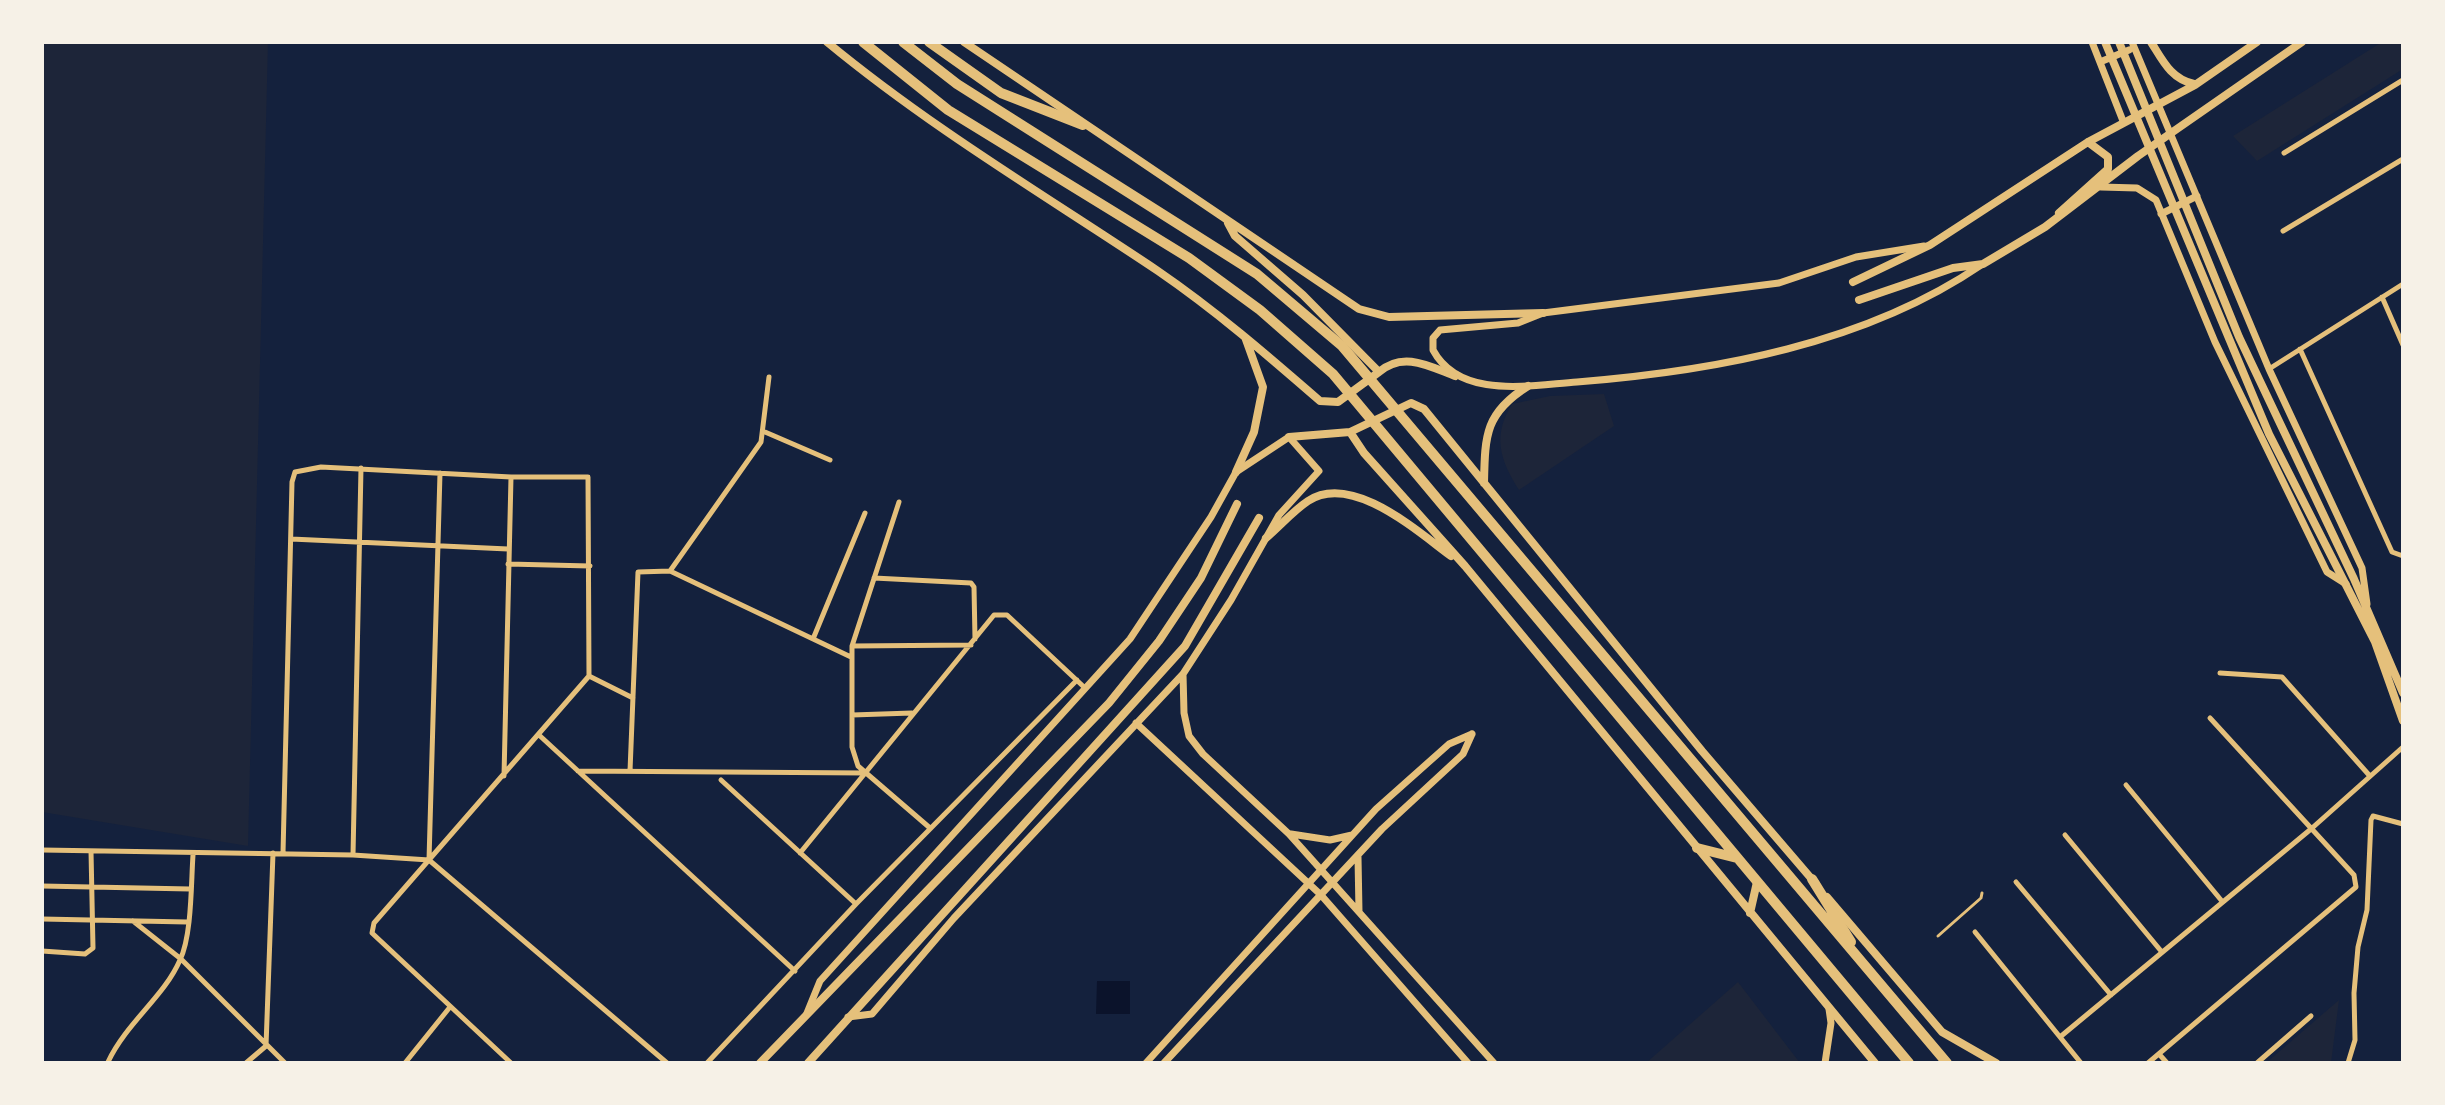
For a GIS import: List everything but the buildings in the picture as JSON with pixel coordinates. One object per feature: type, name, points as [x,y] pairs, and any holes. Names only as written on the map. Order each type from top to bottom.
[{"type":"highway","points":[[863,42],[945,108],[1189,258],[1260,310],[1333,374],[1909,1063]]},
{"type":"highway","points":[[903,42],[960,86],[1257,274],[1342,346],[1944,1060],[1959,1063]]},
{"type":"highway","points":[[929,42],[1001,93],[1083,125]]},
{"type":"highway","points":[[1697,848],[1737,858]]},
{"type":"highway","points":[[1812,879],[1869,972]]},
{"type":"main road","points":[[827,42],[893,97],[1022,185],[1159,272],[1245,336],[1328,404],[1338,402],[1379,372],[1400,361],[1417,362],[1455,376]]},
{"type":"main road","points":[[964,42],[1359,309],[1389,317],[1543,313]]},
{"type":"main road","points":[[2105,42],[2269,434],[2375,642],[2403,721]]},
{"type":"main road","points":[[2119,42],[2239,337],[2335,538],[2403,693]]},
{"type":"main road","points":[[1853,282],[1930,245],[2088,142],[2195,85],[2257,42]]},
{"type":"main road","points":[[1859,300],[1953,268],[1983,264],[2045,227],[2138,156],[2302,42]]},
{"type":"main road","points":[[2155,43],[2171,72],[2182,82],[2195,85]]},
{"type":"main road","points":[[2045,227],[2108,169],[2104,152],[2088,142]]},
{"type":"main road","points":[[1228,223],[1235,236],[1303,295],[1379,372]]},
{"type":"main road","points":[[1236,472],[1254,432],[1263,387],[1245,336]]},
{"type":"main road","points":[[1484,484],[1488,428],[1506,400],[1528,386]]},
{"type":"main road","points":[[1289,437],[1350,432],[1411,403],[1420,405],[1702,751],[1942,1032],[1996,1063]]},
{"type":"main road","points":[[1350,432],[1364,453],[1465,566],[1875,1063]]},
{"type":"main road","points":[[1266,538],[1310,499],[1333,494],[1357,497],[1382,506],[1465,566]]},
{"type":"main road","points":[[760,1063],[1109,703],[1159,641],[1201,578],[1237,504]]},
{"type":"main road","points":[[808,1063],[1185,646],[1259,518]]},
{"type":"main road","points":[[1750,913],[1757,882]]},
{"type":"street","points":[[2092,42],[2123,121]]},
{"type":"street","points":[[2100,62],[2133,45],[2269,369],[2362,568],[2368,610]]},
{"type":"street","points":[[2284,153],[2403,80]]},
{"type":"street","points":[[2283,231],[2403,159]]},
{"type":"street","points":[[2101,187],[2143,190],[2152,195],[2215,342],[2327,572],[2346,584]]},
{"type":"street","points":[[2161,214],[2197,196]]},
{"type":"street","points":[[1930,245],[1856,257],[1779,283],[1543,313],[1518,323],[1440,330],[1433,338],[1433,350],[1455,376],[1476,383],[1528,386],[1683,371],[1802,344],[1946,289],[1983,264]]},
{"type":"street","points":[[2269,369],[2403,284]]},
{"type":"street","points":[[2382,297],[2403,345]]},
{"type":"street","points":[[2300,349],[2392,552],[2403,556]]},
{"type":"street","points":[[670,571],[755,451],[765,432],[769,377]]},
{"type":"street","points":[[765,432],[830,460]]},
{"type":"street","points":[[804,1019],[820,981],[1130,639],[1211,517],[1236,472],[1289,437],[1319,471],[1279,515],[1183,674],[954,918],[872,1014],[846,1018]]},
{"type":"street","points":[[283,853],[295,472],[321,467],[511,477],[588,477],[589,676],[374,923],[372,933],[511,1063]]},
{"type":"street","points":[[353,855],[361,468]]},
{"type":"street","points":[[429,860],[440,473]]},
{"type":"street","points":[[504,776],[511,477]]},
{"type":"street","points":[[899,502],[852,646],[854,756],[867,773],[930,828]]},
{"type":"street","points":[[813,639],[865,513]]},
{"type":"street","points":[[291,539],[508,549]]},
{"type":"street","points":[[508,564],[590,566]]},
{"type":"street","points":[[630,771],[638,572],[670,571],[851,657]]},
{"type":"street","points":[[874,578],[971,583],[974,587],[974,643]]},
{"type":"street","points":[[800,853],[994,615],[1007,615],[1085,688]]},
{"type":"street","points":[[852,646],[974,643]]},
{"type":"street","points":[[2220,673],[2282,677],[2369,775]]},
{"type":"street","points":[[1183,674],[1184,713],[1189,736],[1203,754],[1289,834],[1494,1063]]},
{"type":"street","points":[[589,676],[633,698]]},
{"type":"street","points":[[707,1063],[856,904],[1077,680]]},
{"type":"street","points":[[852,715],[913,713]]},
{"type":"street","points":[[2148,1063],[2356,887],[2354,875],[2210,718]]},
{"type":"street","points":[[1136,723],[1321,895],[1468,1063]]},
{"type":"street","points":[[1146,1063],[1352,835],[1449,744],[1472,734],[1463,754],[1358,855],[1164,1063]]},
{"type":"street","points":[[539,735],[795,971]]},
{"type":"street","points":[[2060,1037],[2221,900],[2311,829],[2403,747]]},
{"type":"street","points":[[578,771],[867,773]]},
{"type":"street","points":[[721,780],[856,904]]},
{"type":"street","points":[[2126,785],[2221,900]]},
{"type":"street","points":[[2348,1063],[2355,1040],[2354,993],[2358,947],[2367,910],[2371,820],[2373,816],[2403,824]]},
{"type":"street","points":[[1289,834],[1330,840],[1352,835]]},
{"type":"street","points":[[2065,835],[2161,951]]},
{"type":"street","points":[[42,850],[193,855],[283,853],[429,860],[667,1063]]},
{"type":"street","points":[[42,951],[90,952],[91,851]]},
{"type":"street","points":[[246,1063],[266,1046],[273,853]]},
{"type":"street","points":[[108,1063],[124,1032],[181,959],[193,855]]},
{"type":"street","points":[[1358,855],[1359,912]]},
{"type":"street","points":[[2016,882],[2111,995]]},
{"type":"street","points":[[42,886],[190,889]]},
{"type":"street","points":[[42,919],[187,922]]},
{"type":"street","points":[[133,921],[181,959],[285,1063]]},
{"type":"street","points":[[1975,932],[2081,1063]]},
{"type":"street","points":[[405,1063],[450,1007]]},
{"type":"street","points":[[1825,1063],[1831,1023],[1829,1009]]},
{"type":"street","points":[[2257,1063],[2311,1016]]},
{"type":"street","points":[[2159,1054],[2167,1063]]},
{"type":"lane","points":[[1938,936],[1981,898],[1982,893]]},
{"type":"shaded area","points":[[42,42],[268,42],[248,846],[42,812]]},
{"type":"shaded area","points":[[2382,42],[2403,42],[2403,69],[2257,161],[2233,136]]},
{"type":"shaded area","points":[[1604,394],[1614,426],[1519,490],[1503,458],[1500,437],[1512,404],[1550,396]]},
{"type":"shaded area","points":[[1097,981],[1130,981],[1130,1014],[1096,1014]]},
{"type":"shaded area","points":[[1738,982],[1800,1063],[1646,1063]]},
{"type":"shaded area","points":[[2339,1000],[2331,1063],[2266,1063]]}]
